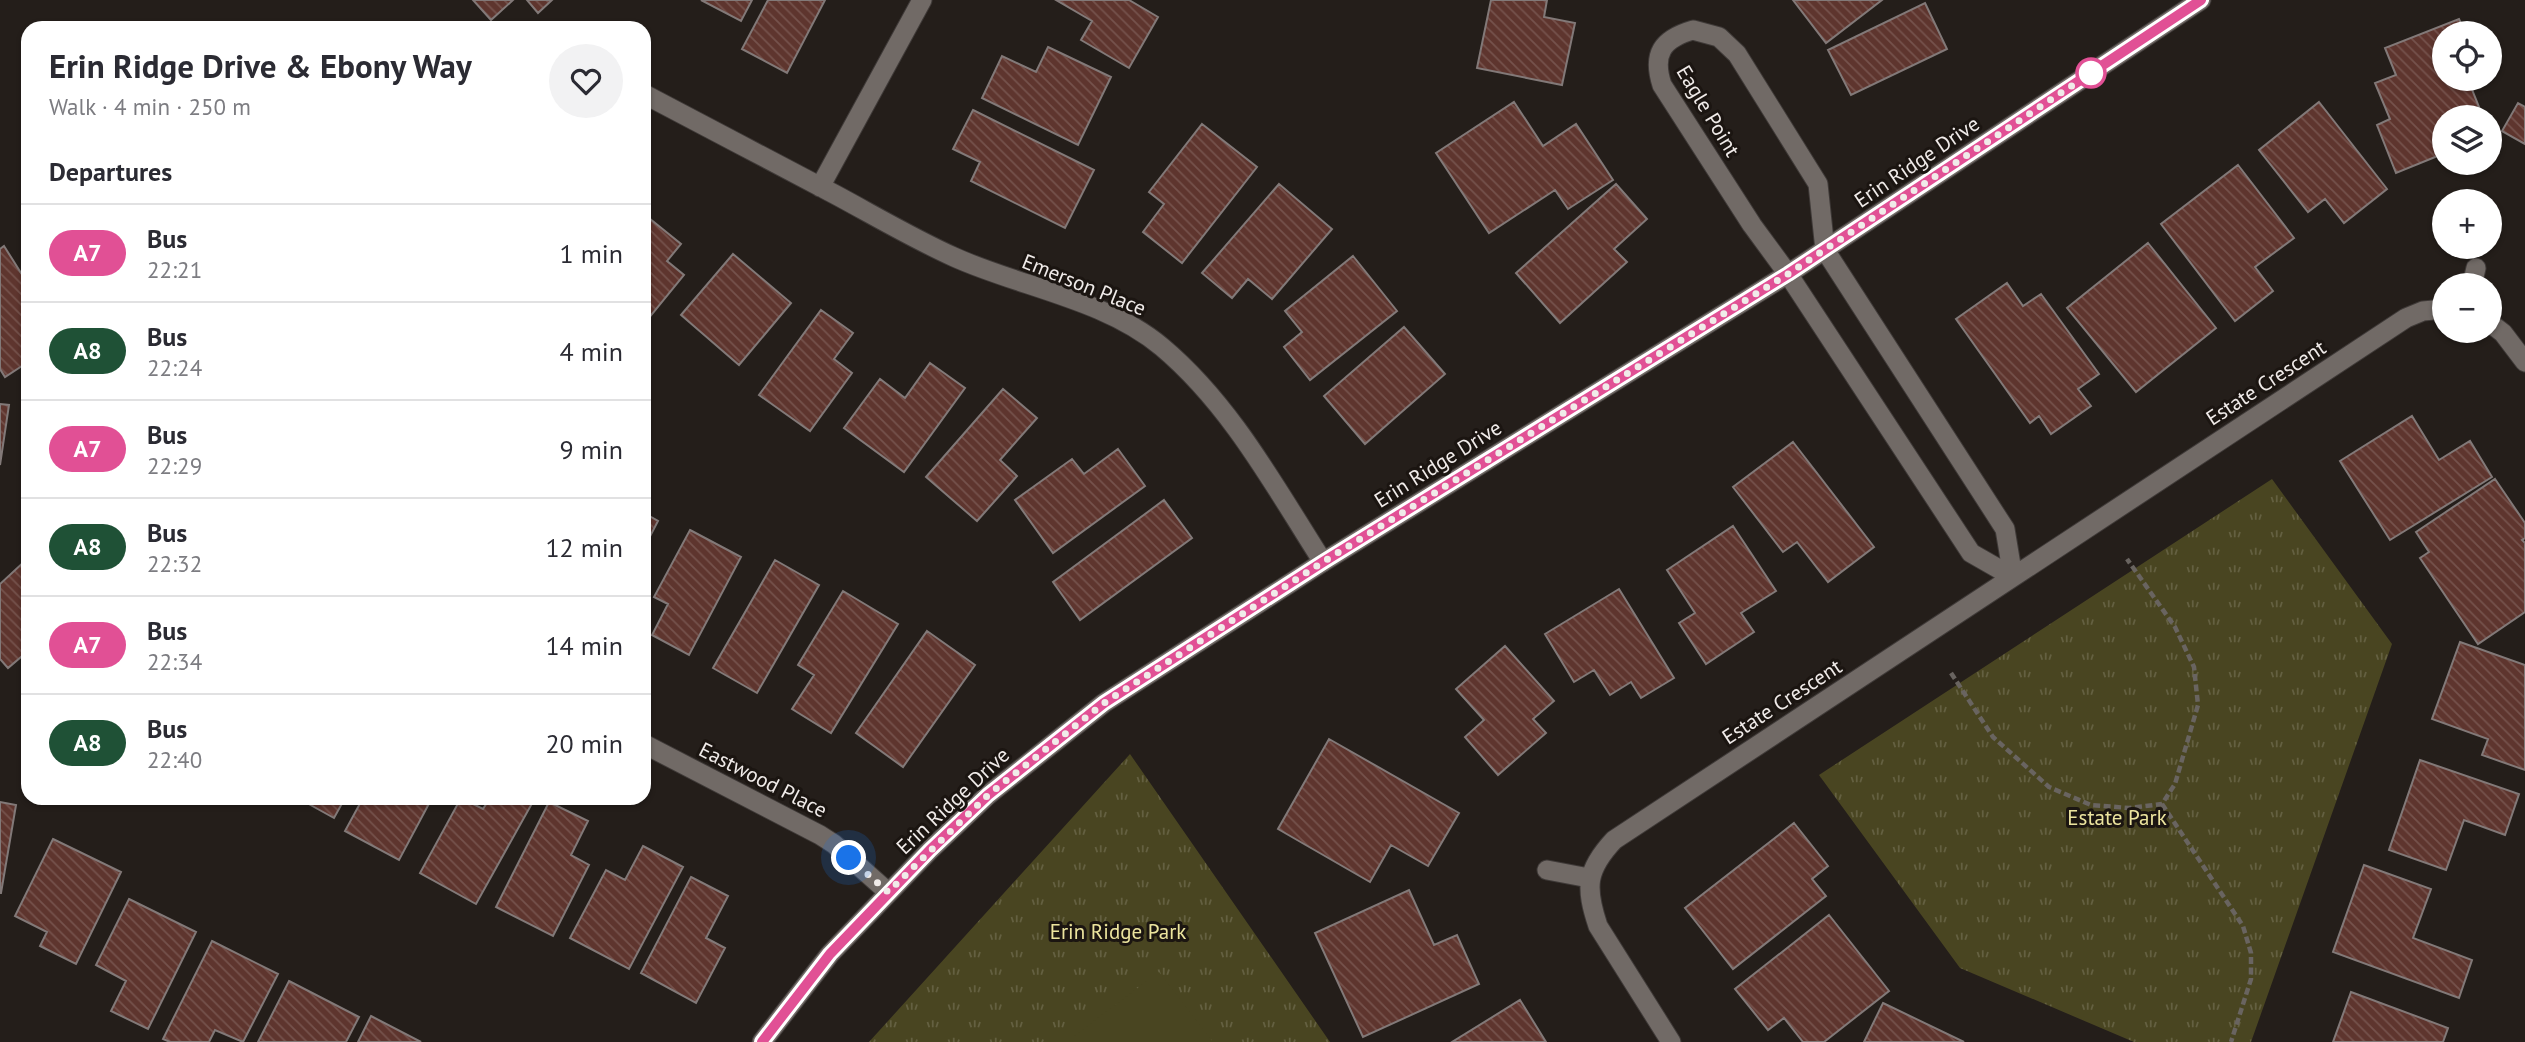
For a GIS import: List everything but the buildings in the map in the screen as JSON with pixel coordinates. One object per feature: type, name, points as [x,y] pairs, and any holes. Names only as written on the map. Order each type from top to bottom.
[{"type":"street","points":[[820,187],[922,0]]},
{"type":"street","name":"Erin Ridge Drive","points":[[762,1042],[830,954],[888,892],[988,795],[1104,703],[1323,562],[1788,274],[2201,0]]},
{"type":"street","name":"Eagle Point","points":[[1788,274],[1752,225],[1662,85],[1657,69],[1658,58],[1666,43],[1679,34],[1693,30],[1719,37],[1737,54],[1818,184],[1825,250]]},
{"type":"street","name":"Emerson Place","points":[[651,98],[954,257],[1119,319],[1161,346],[1218,403],[1323,562]]},
{"type":"street","points":[[1825,250],[2005,529],[2013,577]]},
{"type":"street","points":[[1788,274],[1970,553],[2013,577]]},
{"type":"street","name":"Estate Crescent","points":[[1589,878],[1602,853],[1614,840],[2406,318],[2432,311]]},
{"type":"street","points":[[2502,331],[2525,362]]},
{"type":"street","name":"Eastwood Place","points":[[651,748],[835,844],[888,892]]},
{"type":"street","points":[[1547,870],[1589,878],[1592,907],[1598,926],[1671,1042]]},
{"type":"path","points":[[2127,559],[2175,627],[2194,667],[2198,705],[2175,784],[2162,804]]},
{"type":"path","points":[[1951,673],[1993,737],[2049,787],[2091,804],[2129,808],[2162,804]]},
{"type":"path","points":[[2162,804],[2243,926],[2251,953],[2251,979],[2231,1042]]},
{"type":"green space","name":"Estate Park","points":[[2272,479],[2392,644],[2251,1042],[2134,1042],[1960,968],[1819,775]]},
{"type":"green space","name":"Erin Ridge Park","points":[[1130,754],[1330,1042],[869,1042]]},
{"type":"green space","points":[[1159,972],[1213,1042],[1066,1042]]},
{"type":"bus line","name":"A7","points":[[762,1042],[830,954],[930,850],[988,795],[1104,703],[1323,562],[1788,274],[2201,0]]},
{"type":"route","points":[[849,858],[888,892],[988,795],[1104,703],[1323,562],[1788,274],[2091,73]]}]
